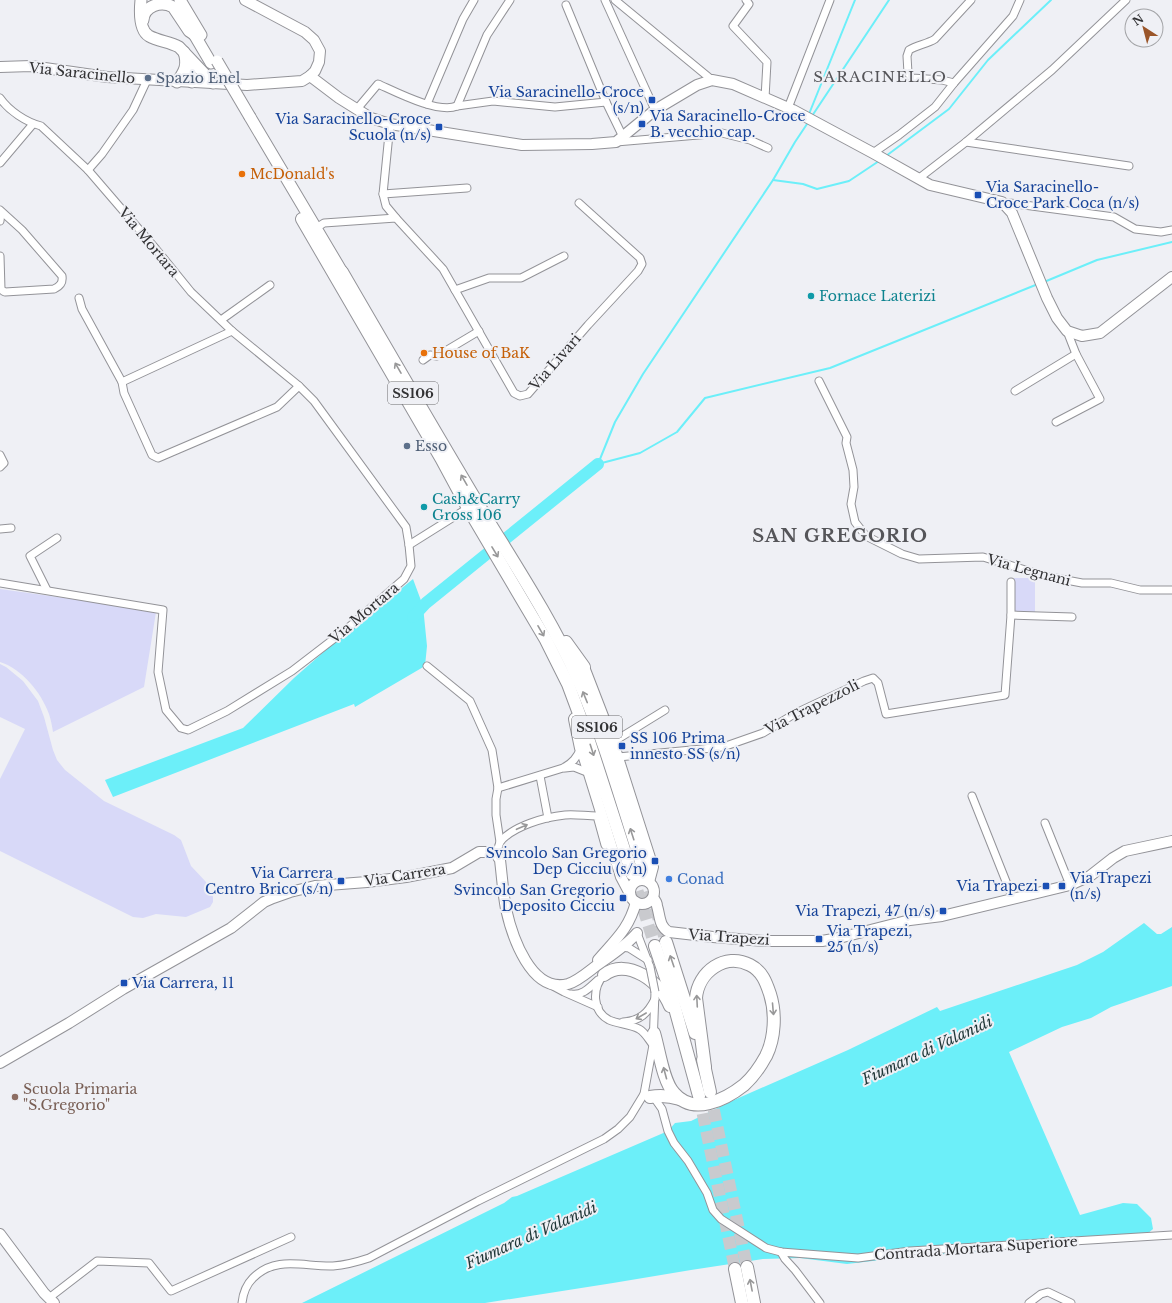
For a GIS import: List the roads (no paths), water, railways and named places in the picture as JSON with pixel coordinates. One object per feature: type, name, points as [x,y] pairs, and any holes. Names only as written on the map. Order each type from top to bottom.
[{"type":"highway","points":[[302,219],[338,274]]},
{"type":"highway","name":"SS106","points":[[338,274],[468,508],[479,516]]},
{"type":"highway","name":"SS106","points":[[338,274],[526,594],[546,640],[568,684],[588,734],[632,874]]},
{"type":"highway","name":"SS106","points":[[526,594],[539,604],[578,679],[597,726],[644,871]]},
{"type":"highway","points":[[539,604],[584,667]]},
{"type":"highway","points":[[568,684],[581,748]]},
{"type":"highway","points":[[694,1074],[670,990],[661,944],[680,985],[705,1067]]},
{"type":"highway","points":[[604,975],[610,971],[618,969],[629,969],[657,986],[668,1002],[694,1074],[705,1094],[705,1067],[696,998],[698,987],[703,976],[711,968],[727,961],[745,963],[755,968],[763,977],[768,987],[772,1000],[774,1028],[771,1042],[757,1071],[745,1084],[733,1093],[707,1104],[688,1104],[671,1096],[647,1095]]},
{"type":"highway","points":[[654,1039],[668,1085],[674,1094],[681,1100]]},
{"type":"highway","points":[[742,1303],[741,1268],[754,1303]]},
{"type":"main road","points":[[141,0],[140,10],[145,32],[150,36],[172,43],[213,83]]},
{"type":"main road","points":[[173,0],[195,30]]},
{"type":"main road","points":[[180,0],[195,30],[247,118],[316,228],[338,274]]},
{"type":"main road","points":[[190,0],[190,10],[195,30]]},
{"type":"main road","points":[[143,27],[143,16],[147,8],[154,4],[163,2],[172,7],[189,31],[195,30]]},
{"type":"main road","points":[[177,82],[184,72],[188,59]]},
{"type":"main road","points":[[188,59],[192,82]]},
{"type":"main road","points":[[247,118],[302,219]]},
{"type":"street","points":[[245,0],[305,32],[314,40],[320,51],[319,62],[315,71],[310,76],[339,98],[370,118],[390,124],[522,145],[592,144],[619,140],[722,133],[750,140],[768,148]]},
{"type":"street","points":[[427,104],[463,19],[474,0]]},
{"type":"street","points":[[457,106],[487,35],[510,0]]},
{"type":"street","points":[[605,0],[655,110]]},
{"type":"street","points":[[615,0],[712,80],[733,84],[790,109],[930,185],[1002,202],[1114,217],[1135,229],[1161,232],[1172,230]]},
{"type":"street","points":[[746,0],[749,4],[733,26],[767,62],[765,98]]},
{"type":"street","points":[[790,109],[830,0]]},
{"type":"street","points":[[954,83],[942,80],[912,78],[908,72],[909,50],[935,39],[971,0]]},
{"type":"street","points":[[875,154],[935,107],[1013,16],[1020,0]]},
{"type":"street","points":[[918,179],[966,142],[1052,70],[1126,0]]},
{"type":"street","points":[[566,5],[606,102],[619,140]]},
{"type":"street","name":"Via Saracinello","points":[[0,67],[31,66],[107,77],[247,85],[302,81],[310,76]]},
{"type":"street","points":[[88,170],[102,154],[133,110],[147,80]]},
{"type":"street","points":[[619,140],[655,110],[697,85],[712,80]]},
{"type":"street","points":[[357,109],[378,84],[427,104],[452,108],[493,101],[555,107],[606,102]]},
{"type":"street","name":"Via Mortara","points":[[0,98],[12,111],[32,124],[41,126],[88,170],[191,292],[232,331],[299,386],[314,401],[406,527],[409,545],[410,566],[404,580],[348,628],[292,671],[227,711],[188,730],[181,728],[166,710],[158,672],[163,610],[47,590]]},
{"type":"street","points":[[0,162],[32,124]]},
{"type":"street","name":"Via Livari","points":[[390,124],[383,194],[386,206],[442,269],[514,393],[520,396],[528,394],[588,325],[638,271],[642,264],[640,258],[579,203]]},
{"type":"street","points":[[966,142],[1129,166]]},
{"type":"street","points":[[383,194],[467,188]]},
{"type":"street","points":[[1002,202],[1012,213],[1047,298],[1057,318],[1067,331],[1076,354],[1100,399],[1056,422]]},
{"type":"street","points":[[0,221],[1,211]]},
{"type":"street","points":[[0,256],[1,288],[5,292],[54,289],[60,285],[63,280],[62,276],[22,230],[1,211]]},
{"type":"street","points":[[316,228],[324,223],[396,218]]},
{"type":"street","points":[[455,290],[490,278],[521,278],[564,256]]},
{"type":"street","points":[[1067,331],[1082,336],[1100,333],[1172,277]]},
{"type":"street","points":[[221,320],[270,285]]},
{"type":"street","points":[[79,298],[82,309],[122,382],[124,394],[152,455],[158,458],[277,407],[299,386]]},
{"type":"street","points":[[122,382],[232,331]]},
{"type":"street","points":[[423,360],[430,355],[437,356],[479,331]]},
{"type":"street","points":[[1015,391],[1076,354]]},
{"type":"street","name":"Via Legnani","points":[[820,381],[847,437],[846,443],[853,470],[854,487],[851,504],[855,522],[866,536],[902,554],[919,559],[983,557],[1045,576],[1082,583],[1111,583],[1140,590],[1172,590]]},
{"type":"street","points":[[0,455],[4,463],[0,467]]},
{"type":"street","points":[[409,545],[468,508]]},
{"type":"street","points":[[0,529],[12,528]]},
{"type":"street","points":[[47,590],[30,556],[57,538]]},
{"type":"street","points":[[1011,582],[1011,615],[1072,617]]},
{"type":"street","points":[[0,583],[47,590]]},
{"type":"street","name":"Via Trapezzoli","points":[[618,757],[723,747],[763,733],[796,713],[864,680],[873,678],[878,683],[886,714],[1005,695],[1011,615]]},
{"type":"street","points":[[427,666],[470,701],[492,750],[498,788],[496,815],[500,842]]},
{"type":"street","points":[[584,667],[613,742],[653,868],[649,882]]},
{"type":"street","points":[[613,742],[665,710]]},
{"type":"street","points":[[498,788],[563,768],[571,764],[577,757],[581,748]]},
{"type":"street","points":[[242,1303],[247,1284],[257,1274],[270,1266],[285,1263],[332,1266],[351,1264],[369,1258],[478,1201],[604,1139],[618,1129],[630,1117],[647,1095],[654,1039],[655,995],[648,960],[637,933],[632,915],[633,898],[631,887],[635,882],[642,880],[649,882],[654,889],[653,898],[643,904],[633,898],[621,878],[581,748]]},
{"type":"street","points":[[563,768],[574,767],[589,773]]},
{"type":"street","points":[[540,776],[548,818]]},
{"type":"street","points":[[972,796],[1013,899]]},
{"type":"street","points":[[598,1007],[564,992],[542,979],[534,972],[518,948],[506,908],[500,860],[496,854],[500,842],[511,832],[533,822],[566,815],[597,816],[605,845]]},
{"type":"street","points":[[1045,823],[1070,885]]},
{"type":"street","name":"Via Trapezi","points":[[653,898],[657,904],[662,924],[669,932],[713,937],[764,940],[822,940],[839,938],[910,920],[942,916],[1070,885],[1090,876],[1113,858],[1125,851],[1172,841]]},
{"type":"street","name":"Via Carrera","points":[[0,1063],[122,989],[231,928],[264,902],[273,898],[315,886],[367,882],[452,868],[479,852],[496,854]]},
{"type":"street","points":[[587,972],[624,929],[632,915]]},
{"type":"street","points":[[624,929],[628,928],[637,933]]},
{"type":"street","points":[[550,984],[566,984],[576,980],[621,947],[637,933]]},
{"type":"street","points":[[621,947],[629,948],[648,960]]},
{"type":"street","points":[[564,992],[573,995],[580,994],[604,975]]},
{"type":"street","points":[[604,975],[598,982],[595,990],[595,999],[598,1007],[606,1018],[640,1029],[654,1039]]},
{"type":"street","points":[[619,1022],[632,1021],[646,1014],[655,995]]},
{"type":"street","name":"Contrada Mortara Superiore","points":[[647,1095],[655,1099],[662,1109],[668,1131],[674,1143],[688,1161],[707,1193],[713,1210],[721,1219],[766,1248],[781,1252],[858,1258],[910,1251],[1172,1235]]},
{"type":"street","points":[[0,1234],[44,1293],[52,1300],[97,1261],[149,1263],[171,1291],[291,1236]]},
{"type":"street","points":[[781,1252],[820,1303]]},
{"type":"street","points":[[1029,1303],[1041,1294],[1048,1292],[1071,1303]]},
{"type":"water","points":[[413,579],[423,606],[427,646],[425,666],[355,707],[354,704],[113,797],[105,780],[243,728],[294,678],[327,649]]},
{"type":"water","name":"Fiumara di Valanidi","points":[[1144,923],[1157,934],[1161,934],[1172,927],[1172,986],[1111,1007],[1091,1018],[1062,1027],[1009,1052],[1080,1215],[1123,1203],[1137,1204],[1151,1218],[1153,1229],[1146,1235],[1097,1239],[1083,1244],[1056,1249],[1047,1245],[957,1254],[905,1255],[881,1260],[847,1264],[800,1258],[763,1259],[485,1303],[302,1303],[504,1203],[512,1197],[668,1131],[675,1123],[691,1121],[734,1100],[848,1050],[937,1007],[940,1011],[1077,965],[1103,952]]},
{"type":"waterway","points":[[809,114],[855,0]]},
{"type":"waterway","points":[[812,116],[889,0]]},
{"type":"waterway","points":[[886,156],[949,109],[988,60],[1051,0]]},
{"type":"waterway","points":[[598,464],[615,422],[643,374],[773,180],[809,121]]},
{"type":"waterway","points":[[773,180],[803,184],[817,189],[849,181],[879,161]]},
{"type":"waterway","points":[[1044,282],[1097,260],[1172,242]]},
{"type":"waterway","points":[[598,464],[640,453],[677,432],[705,398],[830,368],[1038,284]]},
{"type":"waterway","points":[[413,617],[426,603],[598,464]]},
{"type":"tunnel","points":[[644,873],[666,942]]},
{"type":"tunnel","points":[[632,874],[655,946]]},
{"type":"tunnel","points":[[710,1092],[747,1267]]},
{"type":"tunnel","points":[[699,1096],[735,1269]]},
{"type":"place","name":"Spazio Enel","points":[[148,78]]},
{"type":"place","name":"Via Saracinello-Croce (s/n)","points":[[652,100]]},
{"type":"place","name":"Via Saracinello-Croce B. vecchio cap.","points":[[642,124]]},
{"type":"place","name":"Via Saracinello-Croce Scuola (n/s)","points":[[439,127]]},
{"type":"place","name":"McDonald's","points":[[242,174]]},
{"type":"place","name":"Via Saracinello- Croce Park Coca (n/s)","points":[[978,195]]},
{"type":"place","name":"Fornace Laterizi","points":[[811,296]]},
{"type":"place","name":"House of BaK","points":[[424,353]]},
{"type":"place","name":"Esso","points":[[407,446]]},
{"type":"place","name":"Cash&Carry Gross 106","points":[[424,507]]},
{"type":"place","name":"SS 106 Prima innesto SS (s/n)","points":[[622,746]]},
{"type":"place","name":"Svincolo San Gregorio Dep Cicciu (s/n)","points":[[655,861]]},
{"type":"place","name":"Conad","points":[[669,879]]},
{"type":"place","name":"Via Carrera Centro Brico (s/n)","points":[[341,881]]},
{"type":"place","name":"Via Trapezi","points":[[1046,886]]},
{"type":"place","name":"Via Trapezi (n/s)","points":[[1062,886]]},
{"type":"place","name":"Svincolo San Gregorio Deposito Cicciu","points":[[623,898]]},
{"type":"place","name":"Via Trapezi, 47 (n/s)","points":[[943,911]]},
{"type":"place","name":"Via Trapezi, 25 (n/s)","points":[[819,939]]},
{"type":"place","name":"Via Carrera, 11","points":[[124,983]]},
{"type":"place","name":"Scuola Primaria \"S.Gregorio\"","points":[[15,1097]]},
{"type":"district","name":"SARACINELLO","points":[[880,76]]},
{"type":"district","name":"SAN GREGORIO","points":[[840,536]]}]
